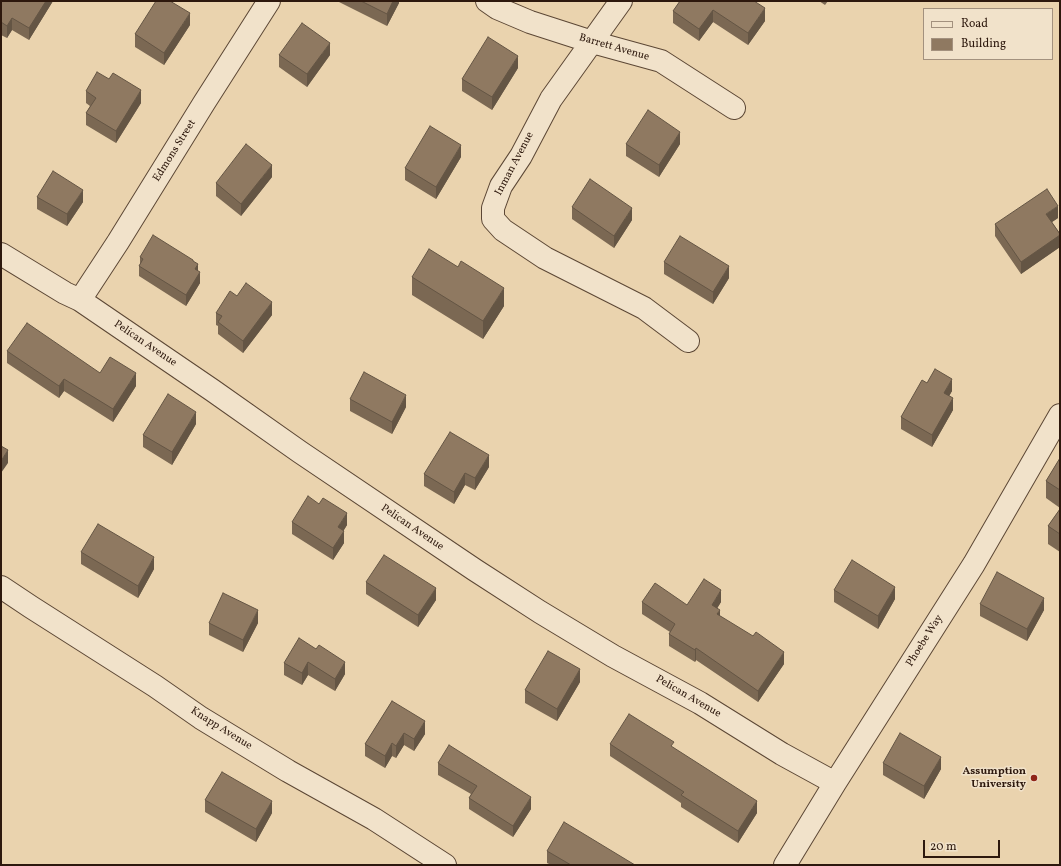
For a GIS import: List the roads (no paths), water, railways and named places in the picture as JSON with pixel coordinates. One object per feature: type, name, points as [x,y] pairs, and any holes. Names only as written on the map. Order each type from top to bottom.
[{"type":"street","name":"Edmons Street","points":[[80,300],[122,236],[204,102],[269,1]]},
{"type":"street","name":"Barrett Avenue","points":[[487,1],[513,16],[592,42],[661,61],[734,108]]},
{"type":"street","name":"Inman Avenue","points":[[621,1],[551,99],[521,156],[501,186],[493,208],[493,218],[504,230],[545,258],[644,308],[688,341]]},
{"type":"street","name":"Pelican Avenue","points":[[1,254],[65,293],[80,300],[300,452],[514,596],[588,642],[700,703],[762,743],[835,783]]},
{"type":"street","name":"Phoebe Way","points":[[785,865],[835,783],[974,564],[1060,415]]},
{"type":"street","name":"Knapp Avenue","points":[[1,587],[31,608],[155,686],[201,718],[288,771],[374,819],[445,865]]},
{"type":"place","name":"Assumption University","points":[[1034,778]]}]
